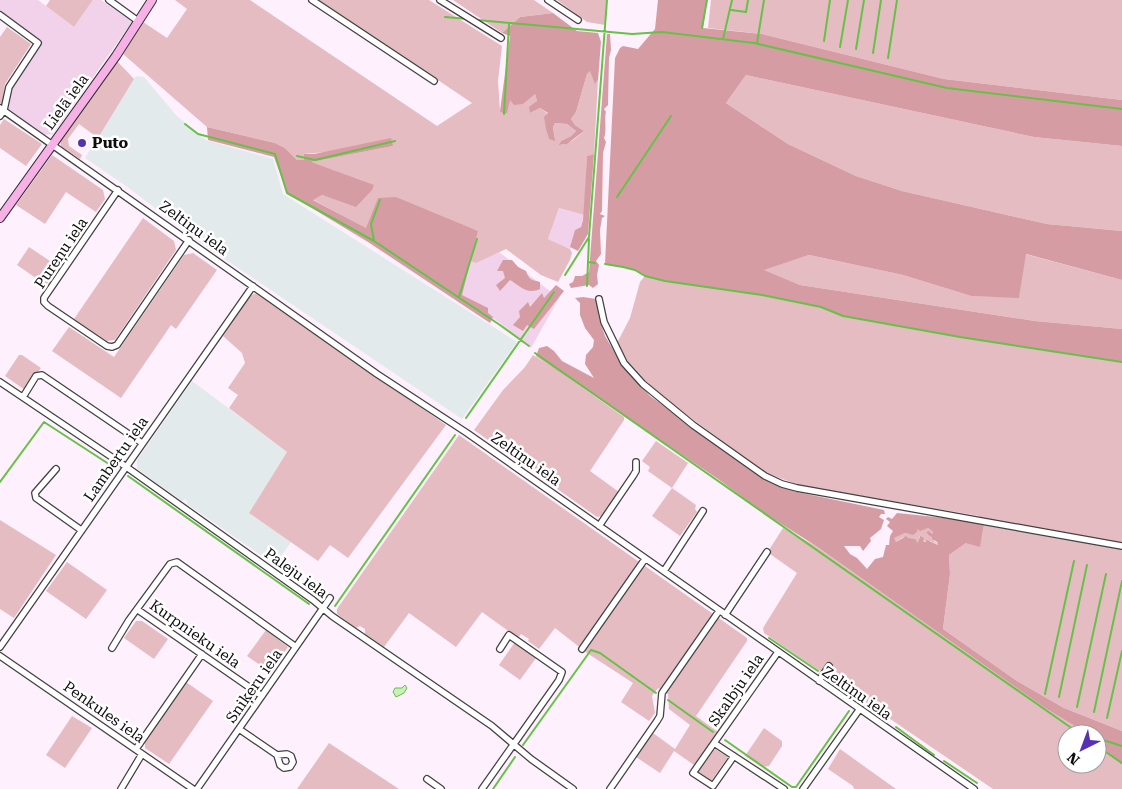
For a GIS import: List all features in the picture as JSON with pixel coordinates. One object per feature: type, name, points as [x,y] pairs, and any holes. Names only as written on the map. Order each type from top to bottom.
[{"type":"street","points":[[109,0],[138,20]]},
{"type":"street","name":"Lielā iela","points":[[0,218],[116,56],[152,0]]},
{"type":"street","points":[[312,0],[434,81]]},
{"type":"street","points":[[548,0],[578,20]]},
{"type":"street","points":[[442,1],[501,38]]},
{"type":"street","points":[[0,15],[38,43],[9,86],[0,116]]},
{"type":"street","points":[[2,109],[52,144]]},
{"type":"street","name":"Zeltiņu iela","points":[[52,144],[377,374],[467,433],[974,789]]},
{"type":"street","name":"Pureņu iela","points":[[118,190],[44,298],[44,302],[48,306],[107,346],[117,345],[189,240]]},
{"type":"street","name":"Lambertu iela","points":[[0,647],[125,466],[187,382],[253,286]]},
{"type":"street","points":[[600,299],[604,322],[624,363],[643,384],[693,424],[774,480],[798,488],[1122,546]]},
{"type":"street","points":[[23,397],[36,376],[42,375],[142,442]]},
{"type":"street","name":"Paleju iela","points":[[0,382],[125,466],[492,726],[531,759],[573,789]]},
{"type":"street","points":[[599,526],[634,476],[636,462]]},
{"type":"street","points":[[56,469],[35,493],[36,498],[81,530]]},
{"type":"street","points":[[664,571],[703,511]]},
{"type":"street","points":[[725,615],[767,552]]},
{"type":"street","points":[[582,649],[646,559]]},
{"type":"street","name":"Kurpnieku iela","points":[[262,696],[138,610],[170,564],[178,562],[296,647]]},
{"type":"street","name":"Sniķeru iela","points":[[197,789],[330,598]]},
{"type":"street","points":[[112,648],[129,620],[138,610]]},
{"type":"street","points":[[610,789],[658,721],[662,693],[719,611]]},
{"type":"street","points":[[482,789],[559,680],[562,672],[509,636],[500,650]]},
{"type":"street","name":"Skalbju iela","points":[[734,756],[713,786],[693,773],[778,652]]},
{"type":"street","points":[[136,749],[202,654]]},
{"type":"street","name":"Penkules iela","points":[[0,656],[193,789]]},
{"type":"street","points":[[819,681],[828,666]]},
{"type":"street","points":[[803,789],[859,710]]},
{"type":"street","points":[[239,729],[277,755]]},
{"type":"street","name":"Skalbju iela","points":[[714,743],[784,789]]},
{"type":"street","points":[[118,788],[142,754]]},
{"type":"street","points":[[427,780],[441,789]]},
{"type":"shaded area","points":[[0,0],[38,0],[74,27],[93,0],[101,0],[132,22],[53,134],[45,135],[8,109],[11,87],[40,42],[0,11]]},
{"type":"shaded area","points":[[50,0],[93,0],[74,27],[46,6]]},
{"type":"shaded area","points":[[175,0],[250,0],[437,126],[472,103],[319,0],[429,0],[502,46],[498,81],[500,111],[509,99],[535,94],[537,101],[530,113],[540,108],[548,114],[555,140],[553,127],[555,123],[567,124],[576,131],[561,141],[560,145],[570,142],[584,131],[575,125],[571,119],[576,112],[587,74],[590,70],[596,83],[598,80],[594,154],[587,156],[584,215],[559,208],[548,239],[570,249],[572,253],[558,282],[541,275],[506,249],[476,263],[470,261],[478,231],[378,199],[367,229],[312,199],[322,195],[356,206],[310,162],[393,146],[304,154],[304,160],[297,160],[285,148],[275,143],[207,127],[123,54],[143,22],[167,38],[187,9]]},
{"type":"shaded area","points":[[453,0],[534,0],[553,13],[520,17],[502,33]]},
{"type":"shaded area","points":[[557,0],[607,0],[605,25],[587,22]]},
{"type":"shaded area","points":[[658,0],[707,0],[703,28],[762,34],[944,79],[1122,100],[1122,146],[1034,137],[746,75],[726,103],[788,144],[856,176],[902,191],[1047,224],[1122,231],[1122,280],[1026,254],[1019,298],[971,296],[903,275],[809,255],[764,270],[800,285],[1035,321],[1122,329],[1122,362],[960,337],[843,316],[821,307],[762,295],[665,281],[645,276],[635,270],[605,264],[615,58],[623,46],[638,49],[655,29]]},
{"type":"shaded area","points":[[711,0],[1122,0],[1122,100],[944,79],[762,34],[708,28]]},
{"type":"shaded area","points":[[553,13],[577,31],[598,33],[601,42],[598,80],[595,84],[590,71],[587,74],[576,112],[571,119],[575,125],[584,131],[567,144],[559,145],[561,141],[576,131],[567,124],[555,123],[553,127],[555,141],[549,139],[544,117],[548,113],[540,108],[530,113],[529,107],[537,101],[535,94],[523,104],[514,105],[510,100],[507,113],[504,114],[500,111],[510,36],[502,33],[520,17]]},
{"type":"shaded area","points":[[7,27],[31,44],[5,84],[2,105],[0,103],[0,37]]},
{"type":"shaded area","points":[[607,34],[610,34],[611,50],[609,58],[608,105],[604,109],[606,112],[604,138],[606,142],[603,153],[602,211],[600,214],[605,216],[602,218],[600,230],[601,254],[596,261],[599,265],[598,284],[593,288],[589,285],[571,288],[569,284],[573,282],[575,276],[582,276],[589,272]]},
{"type":"shaded area","points":[[117,61],[134,79],[98,138],[79,124],[68,139],[69,146],[82,155],[80,159],[61,146],[60,138]]},
{"type":"shaded area","points":[[746,75],[1034,137],[1122,146],[1122,231],[1047,224],[902,191],[856,176],[788,144],[726,103]]},
{"type":"shaded area","points":[[136,76],[144,77],[176,115],[206,140],[273,159],[283,194],[517,342],[462,419],[201,243],[126,186],[85,158]]},
{"type":"shaded area","points":[[4,119],[42,144],[26,166],[0,148],[0,125]]},
{"type":"shaded area","points":[[207,127],[275,143],[285,148],[297,160],[304,160],[304,154],[314,154],[391,138],[393,146],[311,162],[374,185],[372,190],[356,207],[322,195],[313,200],[366,228],[378,198],[396,197],[478,231],[462,295],[488,308],[488,313],[493,317],[490,323],[368,242],[287,193],[274,157],[208,140]]},
{"type":"shaded area","points":[[594,154],[588,234],[578,251],[570,247],[575,230],[581,227],[583,220],[587,156]]},
{"type":"shaded area","points":[[52,155],[103,190],[105,199],[96,212],[66,192],[45,224],[16,205]]},
{"type":"shaded area","points":[[559,208],[584,215],[581,227],[575,230],[570,249],[548,239]]},
{"type":"shaded area","points":[[143,218],[174,241],[176,250],[115,340],[107,341],[74,319]]},
{"type":"shaded area","points":[[480,221],[478,236],[559,298],[531,348],[499,322],[457,297]]},
{"type":"shaded area","points":[[29,247],[59,267],[46,285],[17,265]]},
{"type":"shaded area","points":[[193,253],[217,270],[176,329],[171,325],[121,398],[52,351],[69,327],[114,357],[184,255]]},
{"type":"shaded area","points":[[1025,254],[1122,280],[1122,329],[1035,321],[800,285],[763,270],[809,255],[903,275],[971,296],[1019,297]]},
{"type":"shaded area","points":[[503,260],[512,260],[518,267],[526,271],[531,279],[540,282],[540,289],[535,291],[527,290],[510,280],[500,291],[496,285],[505,278],[503,271],[497,271]]},
{"type":"shaded area","points":[[645,276],[762,295],[821,307],[843,316],[960,337],[1122,362],[1122,731],[1064,708],[1017,681],[943,629],[950,574],[949,555],[966,543],[983,525],[979,516],[799,485],[766,473],[657,393],[627,360],[617,343],[630,318],[640,282]]},
{"type":"shaded area","points":[[556,285],[564,291],[534,329],[527,325],[523,331],[513,325],[520,317],[519,311],[528,302],[530,307],[542,293],[544,298]]},
{"type":"shaded area","points":[[256,293],[262,295],[446,425],[348,558],[330,545],[318,561],[249,513],[287,452],[229,408],[238,395],[228,388],[245,363],[242,353],[223,336],[250,296]]},
{"type":"shaded area","points":[[575,298],[596,299],[599,318],[605,336],[621,363],[650,396],[766,479],[797,492],[884,510],[885,514],[881,514],[879,517],[884,520],[881,529],[870,538],[871,541],[863,551],[860,546],[844,546],[867,569],[875,559],[883,557],[886,545],[889,545],[890,536],[893,531],[887,526],[890,522],[886,519],[888,517],[892,519],[897,513],[984,522],[980,547],[966,543],[949,555],[950,574],[943,629],[1017,681],[1064,708],[1104,724],[1071,724],[1045,708],[816,546],[758,509],[718,479],[536,356],[539,348],[547,346],[562,361],[594,378],[585,364],[586,355],[593,347],[594,340],[585,328],[580,315],[580,303]],"holes":[[[928,528],[933,532],[932,534],[929,531],[926,532],[938,545],[927,540],[925,542],[923,541],[924,538],[920,536],[918,543],[915,539],[906,536],[896,542],[894,538],[905,533],[913,535],[917,532],[917,529],[920,531]]]},
{"type":"shaded area","points":[[19,355],[22,355],[41,368],[25,390],[5,376]]},
{"type":"shaded area","points":[[533,355],[624,417],[624,420],[590,471],[619,492],[602,516],[597,517],[474,430],[503,390],[525,367]]},
{"type":"shaded area","points":[[192,381],[287,452],[249,513],[291,542],[275,565],[187,504],[188,502],[185,499],[182,501],[137,469],[137,460]]},
{"type":"shaded area","points":[[459,435],[747,638],[747,641],[696,716],[718,732],[694,765],[674,751],[660,773],[636,757],[653,733],[675,749],[690,725],[669,709],[668,694],[658,688],[652,696],[655,713],[649,721],[621,702],[633,683],[587,653],[555,628],[539,649],[528,641],[529,639],[521,634],[518,638],[482,612],[456,647],[409,613],[384,647],[365,634],[365,629],[360,626],[356,628],[337,614],[337,609]]},
{"type":"shaded area","points":[[656,441],[688,463],[672,488],[648,471],[650,467],[642,461]]},
{"type":"shaded area","points":[[672,488],[696,505],[695,509],[697,512],[680,536],[652,516]]},
{"type":"shaded area","points":[[0,520],[56,555],[14,618],[0,609]]},
{"type":"shaded area","points":[[783,528],[816,546],[1045,708],[1071,724],[1057,724],[1057,774],[1107,774],[1107,754],[1122,765],[1122,789],[993,789],[764,633],[763,628],[797,573],[770,554],[769,550]]},
{"type":"shaded area","points":[[928,528],[933,532],[932,534],[926,532],[939,545],[930,541],[922,541],[919,536],[919,543],[903,537],[896,542],[893,538],[905,533],[910,534],[916,529]]},
{"type":"shaded area","points":[[67,562],[107,590],[86,619],[46,591]]},
{"type":"shaded area","points":[[136,621],[142,621],[168,639],[154,659],[124,638]]},
{"type":"shaded area","points":[[266,630],[288,647],[270,672],[247,656]]},
{"type":"shaded area","points":[[515,642],[536,658],[520,680],[499,665]]},
{"type":"shaded area","points":[[186,682],[213,701],[169,764],[145,748],[145,742]]},
{"type":"shaded area","points":[[405,685],[407,688],[404,693],[396,697],[393,692],[395,688],[402,688]]},
{"type":"shaded area","points":[[72,716],[92,728],[65,768],[46,755]]},
{"type":"shaded area","points":[[1107,725],[1122,731],[1122,765],[1107,754]]},
{"type":"shaded area","points":[[764,728],[782,741],[782,746],[769,766],[762,767],[745,756]]},
{"type":"shaded area","points":[[329,743],[399,789],[297,789]]},
{"type":"shaded area","points":[[715,749],[728,757],[711,781],[698,772]]},
{"type":"shaded area","points":[[840,749],[896,789],[854,789],[853,786],[828,769]]},
{"type":"waterway","points":[[565,275],[589,237],[607,0]]},
{"type":"waterway","points":[[702,28],[707,0]]},
{"type":"waterway","points":[[723,39],[732,0]]},
{"type":"waterway","points":[[731,10],[746,12],[748,0]]},
{"type":"waterway","points":[[757,43],[764,0]]},
{"type":"waterway","points":[[824,41],[830,0]]},
{"type":"waterway","points":[[840,47],[848,0]]},
{"type":"waterway","points":[[856,49],[864,0]]},
{"type":"waterway","points":[[873,53],[881,0]]},
{"type":"waterway","points":[[888,58],[897,0]]},
{"type":"waterway","points":[[445,17],[468,19]]},
{"type":"waterway","points":[[477,20],[632,34],[662,32],[754,43],[947,88],[1122,109]]},
{"type":"waterway","points":[[504,114],[509,24]]},
{"type":"waterway","points":[[617,197],[671,116]]},
{"type":"waterway","points":[[185,124],[198,134],[275,154],[287,193],[374,241],[529,346]]},
{"type":"waterway","points":[[297,156],[315,160],[395,141]]},
{"type":"waterway","points":[[374,241],[371,224],[380,200]]},
{"type":"waterway","points":[[459,297],[477,239]]},
{"type":"waterway","points":[[587,286],[589,239]]},
{"type":"waterway","points":[[588,262],[595,263]]},
{"type":"waterway","points":[[605,264],[635,270],[645,276],[665,281],[762,295],[821,307],[843,316],[960,337],[1122,362]]},
{"type":"waterway","points":[[466,418],[554,292]]},
{"type":"waterway","points":[[535,353],[1066,724]]},
{"type":"waterway","points":[[0,482],[44,422],[115,468]]},
{"type":"waterway","points":[[335,606],[455,435]]},
{"type":"waterway","points":[[128,476],[309,604]]},
{"type":"waterway","points":[[1045,694],[1074,561]]},
{"type":"waterway","points":[[1059,697],[1087,565]]},
{"type":"waterway","points":[[1077,707],[1106,574]]},
{"type":"waterway","points":[[1094,712],[1122,581]]},
{"type":"waterway","points":[[769,638],[818,671]]},
{"type":"waterway","points":[[523,745],[591,650],[600,653],[656,693]]},
{"type":"waterway","points":[[1107,718],[1122,651]]},
{"type":"waterway","points":[[831,680],[885,720]]},
{"type":"waterway","points":[[668,700],[713,732]]},
{"type":"waterway","points":[[725,740],[792,787],[796,787],[849,711]]},
{"type":"waterway","points":[[896,727],[934,755]]},
{"type":"waterway","points":[[1107,741],[1122,746]]},
{"type":"waterway","points":[[1107,753],[1122,763]]},
{"type":"waterway","points":[[493,789],[515,757]]},
{"type":"waterway","points":[[944,761],[977,783]]},
{"type":"place","name":"Puto","points":[[82,143]]}]
